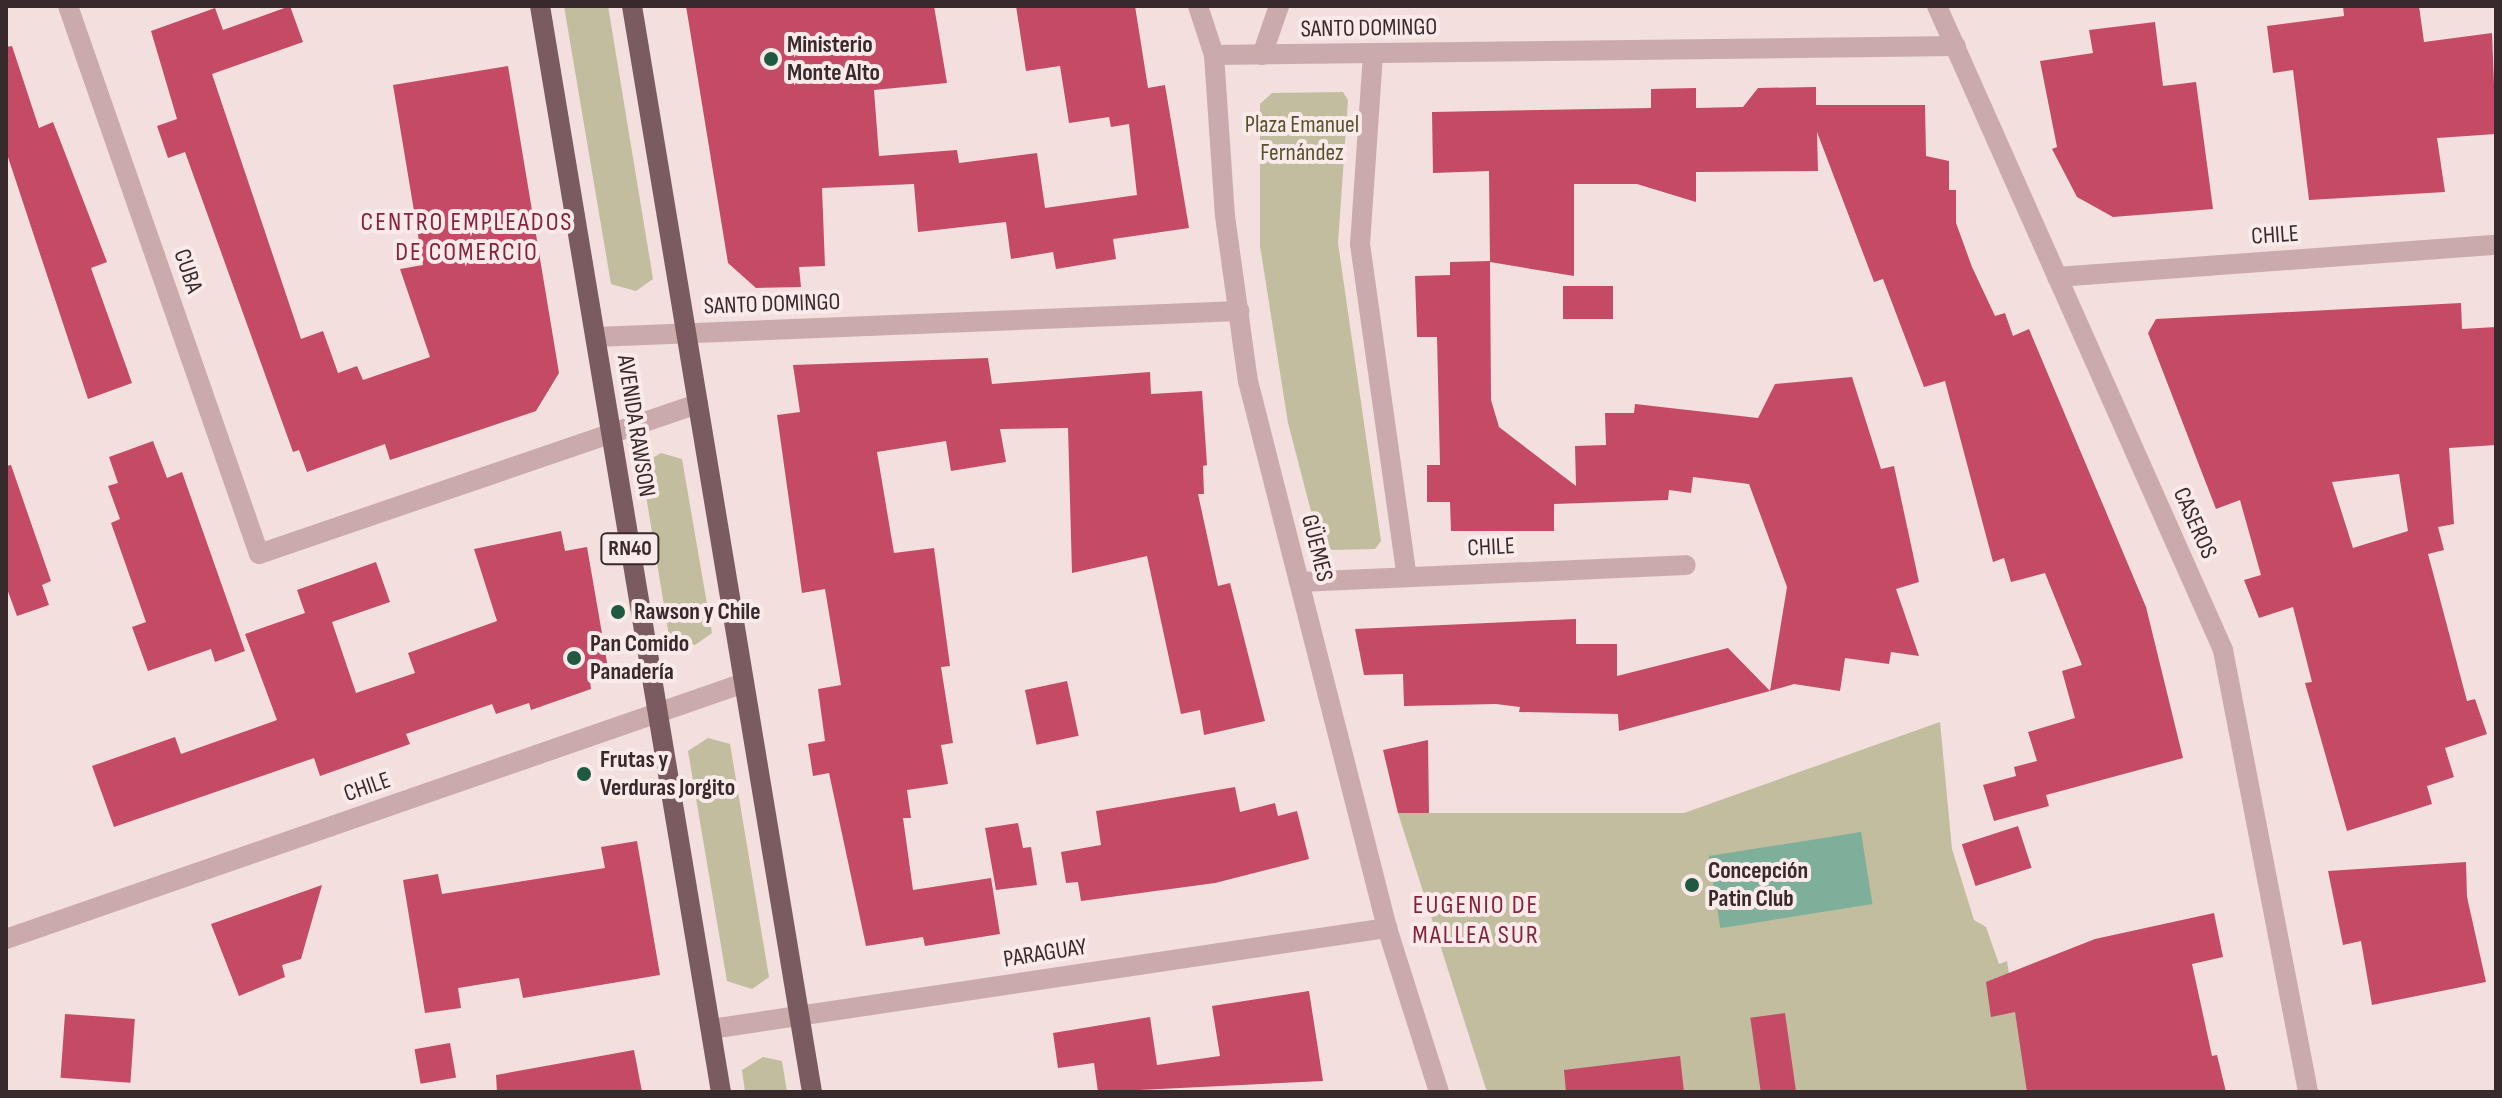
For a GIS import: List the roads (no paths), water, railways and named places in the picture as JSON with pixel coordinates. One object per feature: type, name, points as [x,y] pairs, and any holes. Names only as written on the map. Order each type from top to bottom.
[{"type":"main road","name":"AVENIDA RAWSON","points":[[540,6],[721,1092]]},
{"type":"main road","points":[[632,6],[812,1092]]},
{"type":"street","name":"CUBA","points":[[68,6],[259,554],[611,433]]},
{"type":"street","name":"GÜEMES","points":[[1198,6],[1214,55],[1248,381],[1387,928],[1439,1092]]},
{"type":"street","points":[[1262,55],[1279,6]]},
{"type":"street","name":"CASEROS","points":[[1937,6],[2223,650],[2308,1092]]},
{"type":"street","name":"SANTO DOMINGO","points":[[1214,55],[1956,46]]},
{"type":"street","points":[[1373,54],[1360,244],[1407,577]]},
{"type":"street","name":"CHILE","points":[[2057,277],[2496,245]]},
{"type":"street","name":"SANTO DOMINGO","points":[[596,337],[1239,311]]},
{"type":"street","points":[[611,433],[698,404]]},
{"type":"street","name":"CHILE","points":[[1299,582],[1686,565]]},
{"type":"street","name":"CHILE","points":[[6,939],[744,683]]},
{"type":"street","name":"PARAGUAY","points":[[711,1029],[1387,928]]},
{"type":"place","name":"Ministerio Monte Alto","points":[[771,59]]},
{"type":"place","name":"Rawson y Chile","points":[[618,612]]},
{"type":"place","name":"Pan Comido Panadería","points":[[574,658]]},
{"type":"place","name":"Frutas y Verduras Jorgito","points":[[584,774]]},
{"type":"place","name":"Concepción Patin Club","points":[[1692,885]]},
{"type":"district","name":"CENTRO EMPLEADOS DE COMERCIO","points":[[467,238]]},
{"type":"district","name":"EUGENIO DE MALLEA SUR","points":[[1476,921]]},
{"type":"park label","name":"Plaza Emanuel Fernández","points":[[1302,139]]}]
